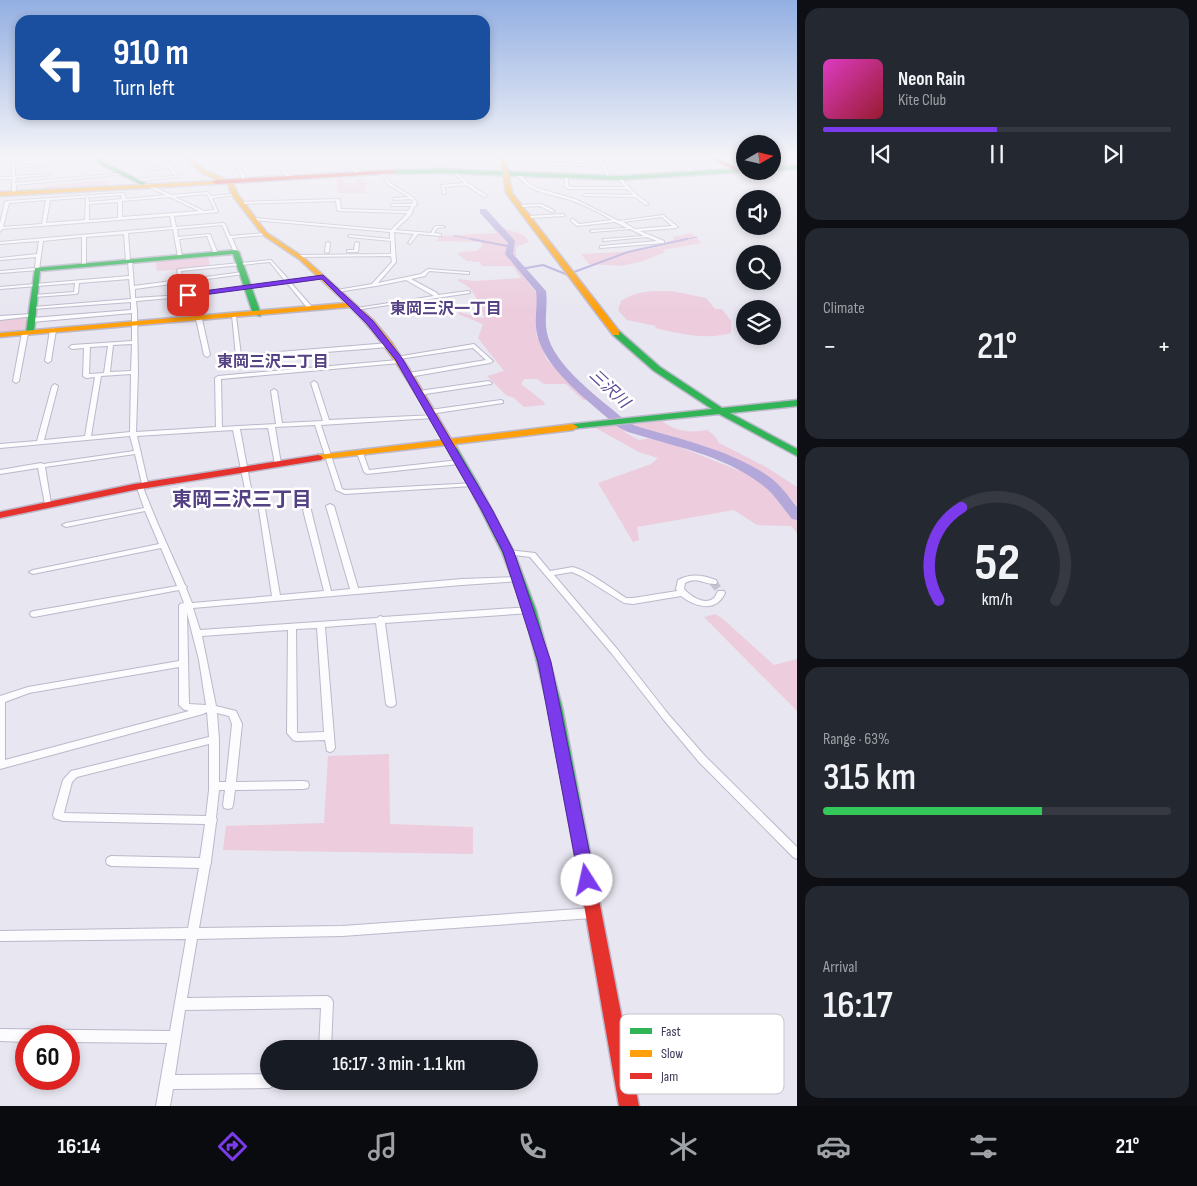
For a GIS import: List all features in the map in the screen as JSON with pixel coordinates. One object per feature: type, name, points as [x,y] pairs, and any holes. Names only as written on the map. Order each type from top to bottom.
[{"type":"street","points":[[6,210],[0,230],[217,211],[216,210]]},
{"type":"street","points":[[44,225],[46,210]]},
{"type":"street","points":[[87,221],[88,210]]},
{"type":"street","points":[[120,219],[121,210]]},
{"type":"street","points":[[199,210],[205,212]]},
{"type":"street","points":[[246,210],[265,234],[323,277],[355,307],[389,345],[420,393],[473,484],[508,552],[530,610],[555,707],[620,1058]]},
{"type":"street","points":[[339,210],[411,212]]},
{"type":"street","points":[[523,210],[602,318],[637,354],[677,384],[720,411],[797,453]]},
{"type":"street","points":[[593,210],[663,242],[602,247]]},
{"type":"street","points":[[392,230],[411,212]]},
{"type":"street","points":[[172,215],[180,257]]},
{"type":"street","points":[[529,217],[563,215]]},
{"type":"street","points":[[572,220],[578,225],[663,216],[676,227],[592,231]]},
{"type":"street","points":[[253,219],[440,235]]},
{"type":"street","points":[[0,242],[223,224],[236,252],[258,314]]},
{"type":"street","points":[[432,234],[436,227],[443,227]]},
{"type":"street","points":[[374,285],[393,265],[394,240],[392,230]]},
{"type":"street","points":[[126,232],[135,312],[132,434],[147,509],[183,586],[197,633],[214,739],[212,820],[163,1106]]},
{"type":"street","points":[[410,243],[417,233]]},
{"type":"street","points":[[229,237],[265,234]]},
{"type":"street","points":[[177,238],[210,235],[216,254]]},
{"type":"street","points":[[84,236],[84,265]]},
{"type":"street","points":[[350,236],[394,240]]},
{"type":"street","points":[[604,240],[647,236]]},
{"type":"street","points":[[16,381],[33,305],[42,239]]},
{"type":"street","points":[[327,252],[328,243]]},
{"type":"street","points":[[295,255],[356,251],[357,244]]},
{"type":"street","points":[[0,272],[236,252]]},
{"type":"street","points":[[295,255],[393,255]]},
{"type":"street","points":[[0,259],[39,256]]},
{"type":"street","points":[[132,288],[181,281],[242,269],[271,261],[311,309]]},
{"type":"street","points":[[181,281],[179,270],[242,269]]},
{"type":"street","points":[[337,291],[408,279],[423,275],[428,270],[468,273]]},
{"type":"street","points":[[33,305],[77,282],[131,277]]},
{"type":"street","points":[[33,305],[182,296],[323,277]]},
{"type":"street","points":[[408,279],[436,296]]},
{"type":"street","points":[[0,318],[33,305],[76,293],[77,282]]},
{"type":"street","points":[[0,288],[33,305],[135,312]]},
{"type":"street","points":[[0,335],[355,307],[468,292]]},
{"type":"street","points":[[234,316],[239,357],[389,345]]},
{"type":"street","points":[[198,319],[207,355]]},
{"type":"street","points":[[48,361],[53,330]]},
{"type":"street","points":[[72,347],[135,342]]},
{"type":"street","points":[[107,374],[111,344]]},
{"type":"street","points":[[88,346],[86,376],[135,372]]},
{"type":"street","points":[[219,428],[218,378],[399,360],[474,346],[490,360],[409,375]]},
{"type":"street","points":[[88,438],[98,375]]},
{"type":"street","points":[[314,383],[326,422]]},
{"type":"street","points":[[420,393],[489,383]]},
{"type":"street","points":[[40,442],[55,386]]},
{"type":"street","points":[[274,391],[280,425]]},
{"type":"street","points":[[0,446],[132,434],[432,414],[501,402]]},
{"type":"street","points":[[0,515],[142,485],[244,468],[608,422],[797,403]]},
{"type":"street","points":[[317,423],[339,490],[345,492],[473,484]]},
{"type":"street","points":[[272,425],[278,464]]},
{"type":"street","points":[[236,427],[250,499]]},
{"type":"street","points":[[0,472],[137,452]]},
{"type":"street","points":[[360,453],[367,472],[460,462]]},
{"type":"street","points":[[41,465],[48,504]]},
{"type":"street","points":[[261,503],[276,597]]},
{"type":"street","points":[[330,506],[355,591]]},
{"type":"street","points":[[66,525],[147,509]]},
{"type":"street","points":[[307,510],[328,593]]},
{"type":"street","points":[[33,572],[164,545]]},
{"type":"street","points":[[508,552],[532,555],[615,652],[666,718],[702,759],[797,854]]},
{"type":"street","points":[[548,574],[573,569],[624,600],[633,601],[682,593]]},
{"type":"street","points":[[713,582],[698,578],[684,580],[680,586],[686,598],[702,603],[716,601],[720,598],[721,593]]},
{"type":"street","points":[[228,805],[237,724],[233,713],[186,707],[184,704],[183,606],[276,597],[519,579]]},
{"type":"street","points":[[34,614],[183,586]]},
{"type":"street","points":[[197,633],[530,610]]},
{"type":"street","points":[[380,619],[391,704]]},
{"type":"street","points":[[322,624],[330,748]]},
{"type":"street","points":[[292,626],[292,734],[296,737],[329,736]]},
{"type":"street","points":[[183,663],[28,690],[0,700],[0,765],[208,709]]},
{"type":"street","points":[[212,820],[63,817],[58,815],[68,780],[74,774],[214,739]]},
{"type":"street","points":[[214,786],[230,784],[304,785]]},
{"type":"street","points":[[111,861],[206,863]]},
{"type":"street","points":[[0,936],[342,931],[593,913]]},
{"type":"street","points":[[180,1004],[327,1002],[325,1040]]},
{"type":"street","points":[[0,1035],[175,1037]]},
{"type":"street","points":[[167,1082],[260,1080]]},
{"type":"shaded area","points":[[491,223],[527,238],[529,242],[516,247],[516,256],[509,257],[539,296],[536,334],[547,360],[589,400],[583,400],[566,384],[544,384],[537,379],[524,379],[521,384],[544,402],[545,405],[524,407],[513,397],[507,396],[487,376],[504,371],[478,338],[483,324],[458,314],[459,312],[485,318],[478,301],[469,287],[458,281],[458,279],[474,281],[521,278],[513,266],[482,266],[480,262],[467,261],[457,254],[477,251],[483,245],[480,242],[437,241],[439,236],[496,233]]},
{"type":"shaded area","points":[[691,233],[702,243],[662,250],[666,252],[643,261],[622,266],[589,264],[581,254],[637,251],[672,244],[668,241],[674,240],[673,237]]},
{"type":"shaded area","points":[[208,256],[210,267],[157,271],[155,260]]},
{"type":"shaded area","points":[[672,291],[706,298],[715,309],[722,309],[731,321],[731,333],[702,336],[674,332],[627,320],[618,310],[621,301],[627,297],[646,292]]},
{"type":"shaded area","points":[[27,318],[25,329],[0,333],[0,319]]},
{"type":"shaded area","points":[[661,420],[683,431],[707,430],[714,435],[719,443],[766,467],[797,487],[797,506],[773,482],[745,464],[630,425]]},
{"type":"shaded area","points":[[619,425],[626,433],[639,440],[652,438],[670,443],[750,475],[769,488],[791,512],[797,520],[797,533],[791,526],[757,525],[734,510],[637,527],[639,540],[633,542],[598,483],[651,464],[658,458],[639,452],[594,427]]},
{"type":"shaded area","points":[[715,614],[774,665],[797,659],[797,711],[704,617]]},
{"type":"shaded area","points":[[389,754],[390,824],[473,827],[473,854],[223,850],[226,826],[324,823],[328,756]]},
{"type":"waterway","name":"三沢川","points":[[483,211],[512,243],[509,254],[541,291],[540,318],[542,337],[557,365],[622,424],[736,463],[766,481],[797,516]]},
{"type":"waterway","points":[[454,236],[478,240]]},
{"type":"waterway","points":[[681,240],[697,237]]},
{"type":"waterway","points":[[471,239],[513,247]]},
{"type":"waterway","points":[[574,272],[628,252],[687,239]]},
{"type":"waterway","points":[[521,269],[543,265],[568,275]]},
{"type":"tunnel","points":[[713,582],[721,593]]},
{"type":"traffic: fast","points":[[30,332],[37,269],[236,252],[257,314]]},
{"type":"traffic: fast","points":[[616,333],[636,352],[679,385],[725,414],[797,453]]},
{"type":"traffic: fast","points":[[573,427],[797,403]]},
{"type":"traffic: fast","points":[[452,448],[508,552],[530,610],[555,707],[592,905]]},
{"type":"traffic: slow","points":[[246,210],[265,234],[301,258],[370,322],[389,345],[409,375],[452,448]]},
{"type":"traffic: slow","points":[[522,210],[616,333]]},
{"type":"traffic: slow","points":[[0,335],[353,305]]},
{"type":"traffic: slow","points":[[318,458],[573,427]]},
{"type":"traffic: jam","points":[[0,515],[134,487],[318,458]]},
{"type":"traffic: jam","points":[[592,905],[620,1057]]},
{"type":"traffic: jam","points":[[627,1094],[629,1106]]},
{"type":"district","name":"東岡三沢一丁目","points":[[446,309]]},
{"type":"district","name":"東岡三沢二丁目","points":[[273,362]]},
{"type":"district","name":"東岡三沢三丁目","points":[[242,500]]},
{"type":"route","points":[[188,295],[323,277],[370,322],[398,358],[488,511],[519,579],[545,662],[587,880]]}]
